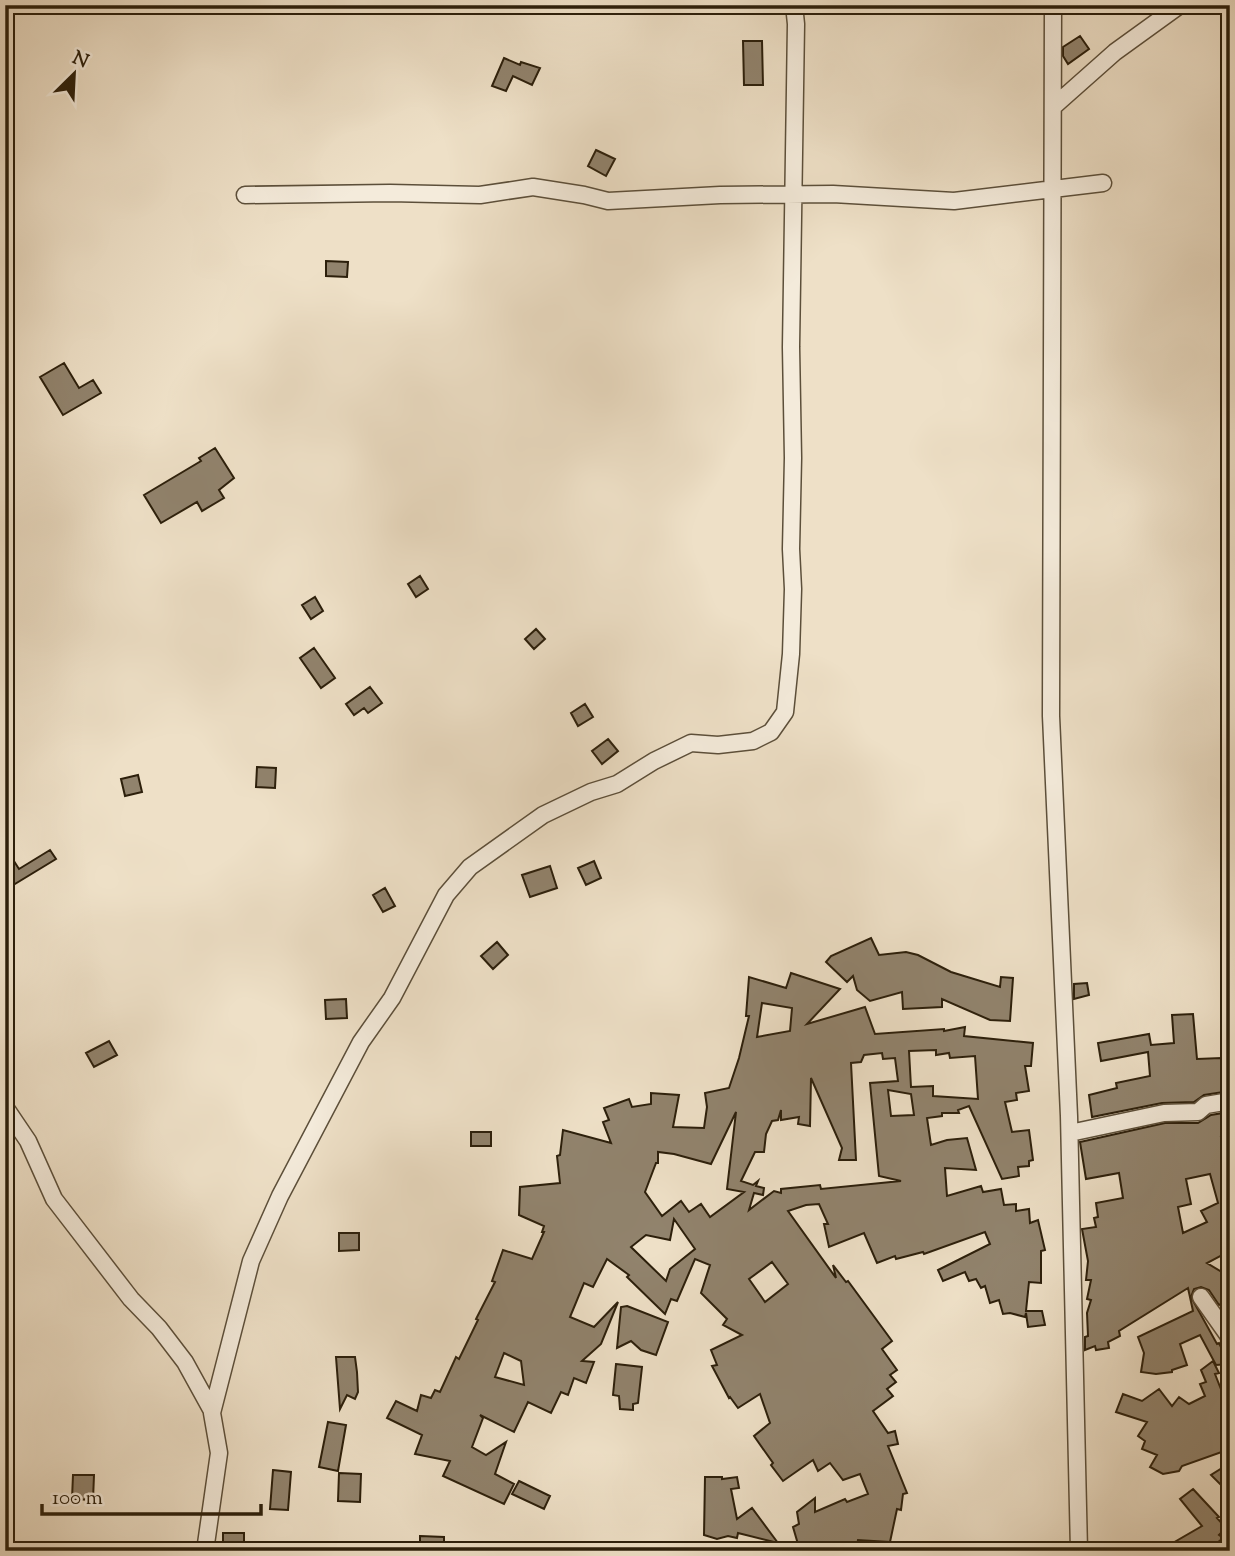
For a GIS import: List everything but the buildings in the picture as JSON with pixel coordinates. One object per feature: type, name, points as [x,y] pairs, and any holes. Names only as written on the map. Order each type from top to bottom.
[{"type":"street","points":[[212,1411],[251,1261],[280,1196],[361,1042],[392,998],[446,895],[470,867],[543,815],[591,792],[617,784],[654,761],[691,743],[718,745],[753,741],[771,732],[785,712],[791,654],[793,589],[791,347],[796,24],[794,5]]},
{"type":"street","points":[[1053,5],[1051,716],[1070,1133],[1079,1551]]},
{"type":"street","points":[[1053,107],[1115,52],[1180,5]]},
{"type":"street","points":[[245,195],[480,195],[533,187],[608,201],[793,194],[954,201],[1103,183]]},
{"type":"street","points":[[1070,1133],[1164,1113],[1198,1112],[1206,1105],[1230,1101]]},
{"type":"street","points":[[5,1107],[28,1141],[54,1199],[131,1299],[159,1328],[185,1362],[212,1411],[219,1453],[205,1551]]},
{"type":"street","points":[[1201,1297],[1230,1338]]}]
